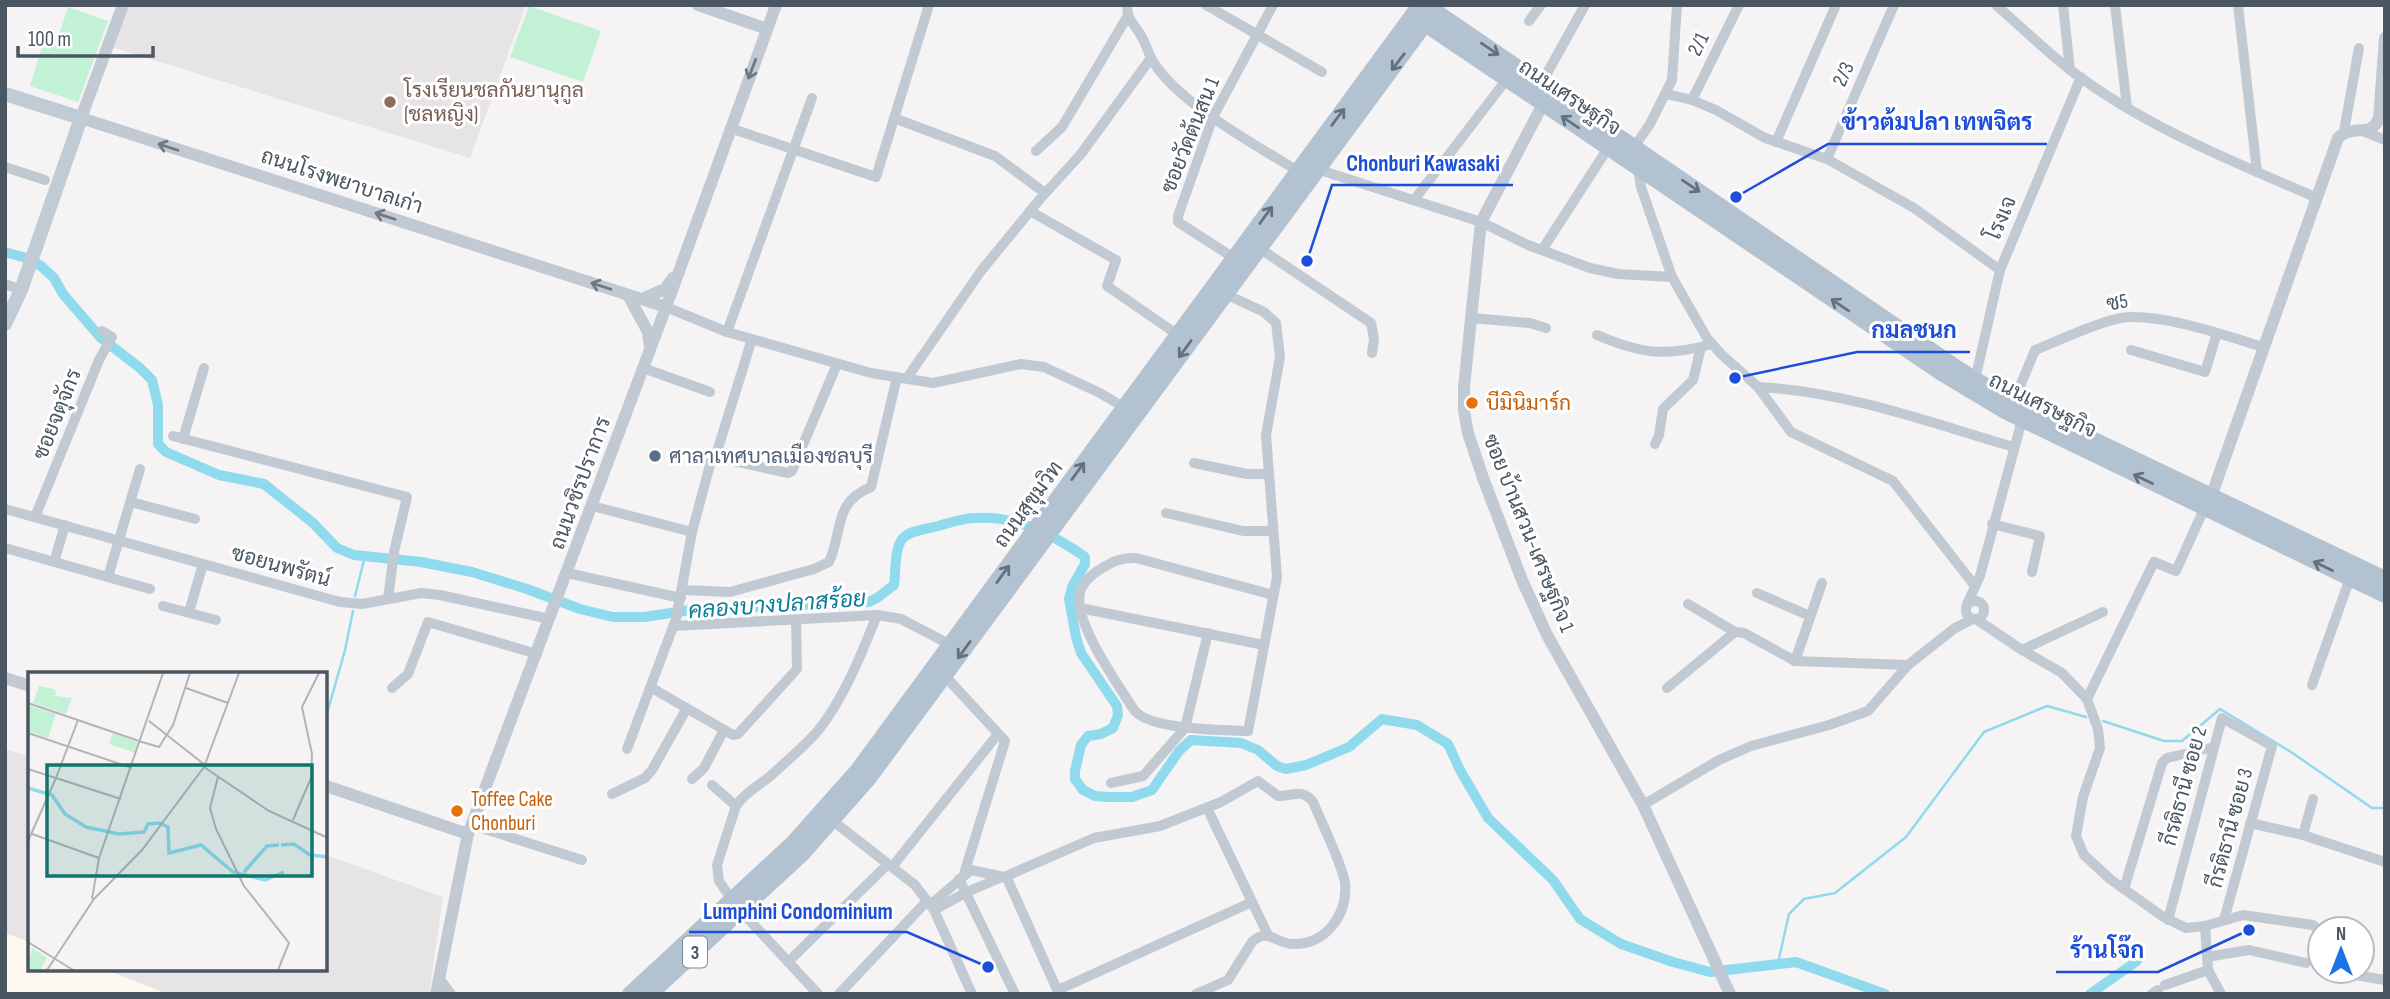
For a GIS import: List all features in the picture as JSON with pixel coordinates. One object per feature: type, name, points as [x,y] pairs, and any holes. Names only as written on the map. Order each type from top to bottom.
[{"type":"main road","name":"ถนนเศรษฐกิจ","points":[[1423,10],[1541,84],[1975,380],[2385,595]]},
{"type":"main road","name":"ถนนเศรษฐกิจ","points":[[1423,10],[1507,79],[1943,374],[2022,419],[2207,503],[2385,579]]},
{"type":"main road","name":"ถนนสุขุมวิท","points":[[630,994],[732,906],[803,853],[869,778],[945,676],[992,600],[1028,552],[1125,408],[1178,335],[1259,247],[1317,169],[1423,10]]},
{"type":"main road","name":"ถนนสุขุมวิท","points":[[1043,529],[1219,291],[1234,258],[1423,10]]},
{"type":"main road","name":"ถนนโรงพยาบาลเก่า","points":[[5,94],[81,118]]},
{"type":"main road","points":[[5,324],[20,290],[81,118]]},
{"type":"main road","name":"ถนนสุขุมวิท","points":[[650,994],[823,812],[858,770],[951,645],[992,600]]},
{"type":"street","points":[[81,118],[123,5]]},
{"type":"street","points":[[698,5],[767,29]]},
{"type":"street","name":"ถนนวชิรปราการ","points":[[436,994],[470,830],[776,5]]},
{"type":"street","points":[[730,128],[876,177],[929,5]]},
{"type":"street","points":[[1036,151],[1062,127],[1127,17],[1127,5]]},
{"type":"street","points":[[1206,5],[1322,72]]},
{"type":"street","name":"ซอยวัดต้นสน 1","points":[[1234,258],[1178,222],[1213,117],[1273,5]]},
{"type":"street","points":[[1530,21],[1541,5]]},
{"type":"street","points":[[1541,84],[1586,5]]},
{"type":"street","points":[[1634,148],[1672,80],[1677,5]]},
{"type":"street","name":"2/1","points":[[1692,100],[1739,5]]},
{"type":"street","points":[[1776,142],[1836,5]]},
{"type":"street","name":"2/3","points":[[1827,159],[1894,5]]},
{"type":"street","points":[[1996,5],[2070,69],[2127,107],[2193,144],[2317,198]]},
{"type":"street","points":[[2063,5],[2070,69]]},
{"type":"street","points":[[2115,5],[2127,107]]},
{"type":"street","points":[[2238,5],[2257,172]]},
{"type":"street","points":[[1127,17],[1140,34],[1151,58],[1176,89],[1213,117],[1298,172]]},
{"type":"street","points":[[2363,131],[2372,129],[2379,118],[2385,38]]},
{"type":"street","points":[[2344,131],[2359,48]]},
{"type":"street","points":[[567,573],[681,598],[730,592],[814,569],[830,562],[839,519],[856,493],[871,487],[902,378],[981,271],[1081,154],[1151,58]]},
{"type":"street","name":"โรงเจ","points":[[1975,380],[2000,270],[2081,77]]},
{"type":"street","points":[[1414,200],[1507,79]]},
{"type":"street","points":[[1666,94],[1692,100],[1716,110],[1765,138],[1827,159],[1914,208],[2000,270]]},
{"type":"street","points":[[727,332],[812,97]]},
{"type":"street","name":"ซอย บ้านสวน-เศรษฐกิจ 1","points":[[1543,104],[1481,222],[1464,387],[1468,433],[1522,580],[1547,635],[1643,805],[1729,994]]},
{"type":"street","name":"ถนนโรงพยาบาลเก่า","points":[[81,118],[666,307]]},
{"type":"street","points":[[894,118],[995,156],[1045,193]]},
{"type":"street","points":[[2087,699],[2154,562],[2176,571],[2207,503],[2337,138],[2344,131],[2353,129],[2385,139]]},
{"type":"street","points":[[1542,250],[1608,148]]},
{"type":"street","points":[[5,167],[45,180]]},
{"type":"street","points":[[1638,168],[1641,187],[1672,277],[1712,344],[1758,387],[1791,432],[1893,481],[1977,581],[1983,607],[1981,616],[1955,628],[1908,665],[1868,711],[1829,725],[1751,746],[1719,760],[1643,805]]},
{"type":"street","points":[[1317,169],[1481,222],[1590,268],[1618,274],[1672,277]]},
{"type":"street","points":[[1030,211],[1116,260],[1107,286],[1178,335]]},
{"type":"street","points":[[1259,247],[1371,323],[1374,339],[1372,353]]},
{"type":"street","points":[[642,299],[665,289],[679,269]]},
{"type":"street","points":[[5,284],[20,290]]},
{"type":"street","points":[[1219,291],[1264,313],[1276,323],[1280,357],[1266,435],[1276,577],[1273,595],[1264,645],[1248,731],[1185,728],[1136,714],[1085,627],[1080,607],[1079,594],[1091,575],[1110,562],[1125,558],[1136,558],[1273,595]]},
{"type":"street","points":[[628,295],[648,332],[650,349]]},
{"type":"street","points":[[666,307],[752,340],[871,373],[933,383],[1021,364],[1044,367],[1125,408]]},
{"type":"street","points":[[1471,318],[1530,323],[1546,328]]},
{"type":"street","name":"ซ5","points":[[2014,401],[2035,350],[2118,318],[2141,318],[2190,326],[2263,347]]},
{"type":"street","name":"ซอยจตุจักร","points":[[35,517],[112,337],[102,331]]},
{"type":"street","points":[[2131,350],[2205,372],[2217,333]]},
{"type":"street","points":[[1597,335],[1636,351],[1659,352],[1712,344]]},
{"type":"street","points":[[627,749],[675,622],[692,532],[711,461],[715,458],[752,340]]},
{"type":"street","points":[[1655,444],[1663,408],[1693,380],[1701,347]]},
{"type":"street","points":[[715,458],[788,473],[792,471],[837,364]]},
{"type":"street","points":[[204,368],[178,438],[407,498],[394,552],[388,599]]},
{"type":"street","points":[[643,368],[710,391]]},
{"type":"street","points":[[1758,387],[1793,388],[1841,398],[2014,447]]},
{"type":"street","points":[[1955,628],[1977,581],[2022,419]]},
{"type":"street","points":[[1194,463],[1247,474],[1269,474]]},
{"type":"street","points":[[108,577],[140,470]]},
{"type":"street","points":[[131,502],[194,519]]},
{"type":"street","points":[[592,506],[692,532]]},
{"type":"street","name":"ซอยนพรัตน์","points":[[5,509],[341,603],[362,604],[421,593],[552,614]]},
{"type":"street","points":[[1166,513],[1243,531],[1273,531]]},
{"type":"street","points":[[1993,524],[2040,536],[2032,572]]},
{"type":"street","points":[[54,562],[65,525]]},
{"type":"street","points":[[5,548],[150,589]]},
{"type":"street","points":[[189,612],[202,564]]},
{"type":"street","points":[[2312,685],[2350,578]]},
{"type":"street","points":[[1795,661],[1822,583]]},
{"type":"street","points":[[1757,593],[1810,616]]},
{"type":"street","points":[[1967,606],[1975,601],[1983,607],[2002,636]]},
{"type":"street","points":[[1688,604],[1735,632],[1744,634],[1795,661],[1908,665]]},
{"type":"street","points":[[163,606],[216,620]]},
{"type":"street","points":[[1967,606],[1968,615],[2062,673],[2087,699],[2098,729],[2100,748],[2083,797],[2076,836],[2084,855],[2110,879],[2168,920],[2186,928],[2205,926],[2243,915],[2306,924]]},
{"type":"street","points":[[1080,607],[1264,645]]},
{"type":"street","points":[[2022,650],[2103,612]]},
{"type":"street","points":[[675,622],[877,615],[901,619],[951,645]]},
{"type":"street","points":[[818,994],[732,906],[716,874],[717,865],[741,798],[769,777],[815,733],[833,708],[864,648],[877,615]]},
{"type":"street","points":[[652,688],[733,735],[742,731],[795,674],[798,664],[796,619]]},
{"type":"street","points":[[391,688],[408,674],[428,622],[537,654]]},
{"type":"street","points":[[1667,688],[1735,632]]},
{"type":"street","points":[[1111,783],[1143,776],[1185,728],[1208,633]]},
{"type":"street","points":[[945,676],[1005,741],[961,876],[1015,994]]},
{"type":"street","points":[[5,678],[28,686]]},
{"type":"street","points":[[612,794],[645,778],[652,770],[687,708]]},
{"type":"street","name":"กีรติธานี ซอย 2","points":[[2168,920],[2222,718],[2272,746]]},
{"type":"street","points":[[692,779],[704,768],[724,730]]},
{"type":"street","points":[[788,962],[890,866],[998,734]]},
{"type":"street","name":"กีรติธานี ซอย 3","points":[[2224,920],[2272,746]]},
{"type":"street","points":[[2124,889],[2162,763],[2167,758],[2214,747]]},
{"type":"street","points":[[931,905],[1094,838],[1153,829],[1207,808],[1258,781],[1277,796],[1302,793],[1313,802],[1345,879],[1340,912],[1328,933],[1319,939],[1290,944],[1268,935],[1257,938],[1228,980],[1201,993]]},
{"type":"street","points":[[712,785],[736,806]]},
{"type":"street","points":[[327,786],[470,830],[582,860]]},
{"type":"street","points":[[2303,835],[2313,799]]},
{"type":"street","points":[[1207,808],[1268,935]]},
{"type":"street","points":[[832,821],[915,885],[931,905],[972,994]]},
{"type":"street","points":[[2250,823],[2303,835],[2385,862]]},
{"type":"street","points":[[839,994],[961,876],[974,869],[1004,877],[1059,992],[1252,902]]},
{"type":"street","points":[[2205,926],[2208,970],[2221,994]]},
{"type":"street","points":[[2207,957],[2249,950],[2306,963]]},
{"type":"street","points":[[2158,990],[2208,970]]},
{"type":"street","points":[[439,980],[450,994]]},
{"type":"shaded area","name":"โรงเรียนชลกันยานุกูล (ชลหญิง)","points":[[123,5],[526,5],[470,158],[108,46]]},
{"type":"shaded area","points":[[5,749],[28,756],[28,941],[5,933]]},
{"type":"shaded area","points":[[327,855],[443,897],[429,994],[168,994],[108,971],[327,971]]},
{"type":"shaded area","points":[[5,933],[28,941],[28,971],[108,971],[168,994],[5,994]]},
{"type":"green space","points":[[529,6],[601,31],[583,82],[510,57]]},
{"type":"green space","points":[[68,7],[108,21],[78,102],[30,86],[43,43],[55,47]]},
{"type":"waterway","name":"คลองบางปลาสร้อย","points":[[5,252],[41,266],[54,278],[63,294],[100,337],[152,380],[158,405],[158,444],[166,452],[219,475],[264,484],[313,523],[337,548],[354,555],[421,562],[472,572],[580,609],[613,617],[644,617],[691,610],[869,602],[894,585],[898,548],[903,538],[910,533],[970,518],[1019,523],[1047,534],[1085,557],[1085,564],[1072,587],[1069,599],[1076,637],[1081,653],[1117,706],[1118,715],[1113,728],[1088,736],[1081,745],[1075,779],[1083,790],[1095,796],[1109,797],[1132,797],[1152,790],[1179,751],[1191,740],[1241,743],[1258,750],[1277,766],[1286,769],[1306,765],[1349,747],[1382,719],[1417,725],[1448,744],[1488,818],[1553,880],[1580,919],[1621,944],[1710,972],[1796,962],[1885,994]]},
{"type":"waterway","points":[[355,596],[365,556]]},
{"type":"waterway","points":[[327,713],[353,611]]},
{"type":"waterway","points":[[1778,963],[1789,914],[1804,899],[1835,893],[1906,837],[1984,732],[2047,706],[2086,717]]},
{"type":"waterway","points":[[2103,721],[2164,741],[2182,741],[2220,709],[2291,752],[2372,808],[2385,808]]},
{"type":"waterway","name":"คลองบางปลาสร้อย","points":[[2090,994],[2137,961]]},
{"type":"place","name":"โรงเรียนชลกันยานุกูล (ชลหญิง)","points":[[390,102]]},
{"type":"place","name":"ข้าวต้มปลา เทพจิตร","points":[[1736,197]]},
{"type":"place","name":"Chonburi Kawasaki","points":[[1307,261]]},
{"type":"place","name":"กมลชนก","points":[[1735,378]]},
{"type":"place","name":"บีมินิมาร์ก","points":[[1472,403]]},
{"type":"place","name":"ศาลาเทศบาลเมืองชลบุรี","points":[[655,456]]},
{"type":"place","name":"Toffee Cake Chonburi","points":[[457,811]]},
{"type":"place","name":"ร้านโจ๊ก","points":[[2249,930]]},
{"type":"place","name":"Lumphini Condominium","points":[[988,967]]}]
